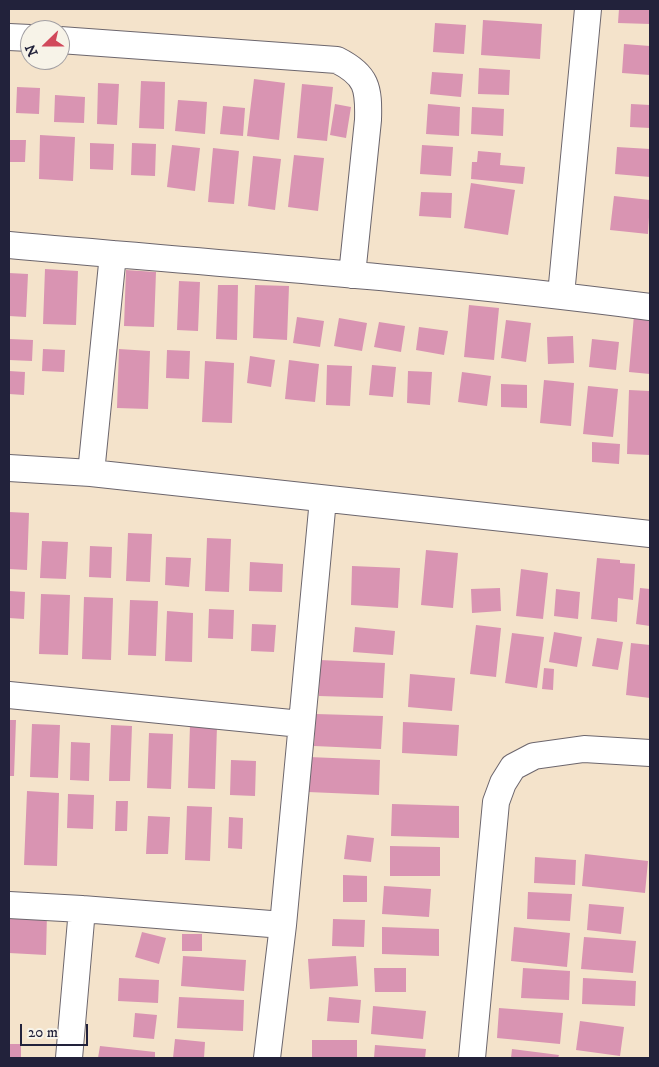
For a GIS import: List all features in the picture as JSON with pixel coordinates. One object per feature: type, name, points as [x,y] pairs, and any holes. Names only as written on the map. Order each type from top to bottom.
[{"type":"street","points":[[561,295],[588,9]]},
{"type":"street","points":[[70,41],[337,60],[351,68],[363,80],[368,99],[368,120],[352,275]]},
{"type":"street","points":[[9,245],[561,295],[650,307]]},
{"type":"street","points":[[91,473],[113,254]]},
{"type":"street","points":[[9,468],[91,473],[650,534]]},
{"type":"street","points":[[267,1058],[283,925],[323,499]]},
{"type":"street","points":[[9,695],[301,724]]},
{"type":"street","points":[[472,1058],[496,802],[503,783],[513,767],[534,756],[584,749],[650,753]]},
{"type":"street","points":[[9,905],[82,908],[283,925]]},
{"type":"street","points":[[69,1058],[82,908]]},
{"type":"building","points":[[619,9],[650,9],[650,24],[618,23]]},
{"type":"building","points":[[483,20],[542,24],[540,59],[481,55]]},
{"type":"building","points":[[435,23],[466,25],[464,54],[433,52]]},
{"type":"building","points":[[624,44],[650,46],[650,75],[622,73]]},
{"type":"building","points":[[479,68],[510,70],[509,95],[478,94]]},
{"type":"building","points":[[432,72],[463,74],[461,97],[430,94]]},
{"type":"building","points":[[254,79],[285,83],[279,140],[247,136]]},
{"type":"building","points":[[141,81],[165,82],[164,129],[139,128]]},
{"type":"building","points":[[98,83],[119,84],[117,125],[97,124]]},
{"type":"building","points":[[302,84],[333,87],[327,141],[297,138]]},
{"type":"building","points":[[17,87],[40,88],[39,114],[16,113]]},
{"type":"building","points":[[55,95],[85,97],[84,123],[54,122]]},
{"type":"building","points":[[178,100],[207,102],[205,134],[175,131]]},
{"type":"building","points":[[335,104],[351,107],[346,138],[330,135]]},
{"type":"building","points":[[428,104],[460,107],[459,136],[426,134]]},
{"type":"building","points":[[631,104],[650,105],[650,128],[630,127]]},
{"type":"building","points":[[223,106],[245,108],[243,136],[220,134]]},
{"type":"building","points":[[472,107],[504,109],[503,136],[471,134]]},
{"type":"building","points":[[40,135],[75,137],[73,181],[39,179]]},
{"type":"building","points":[[10,140],[26,140],[25,162],[9,162]]},
{"type":"building","points":[[90,143],[114,144],[113,170],[90,169]]},
{"type":"building","points":[[132,143],[156,144],[155,176],[131,175]]},
{"type":"building","points":[[172,145],[200,148],[195,191],[167,187]]},
{"type":"building","points":[[422,145],[453,147],[451,176],[420,174]]},
{"type":"building","points":[[617,147],[650,149],[650,177],[615,174]]},
{"type":"building","points":[[213,148],[239,151],[234,204],[208,202]]},
{"type":"building","points":[[478,151],[501,153],[500,165],[525,167],[523,184],[471,179],[472,162],[477,162]]},
{"type":"building","points":[[294,155],[324,158],[318,211],[288,207]]},
{"type":"building","points":[[253,156],[281,159],[275,210],[248,206]]},
{"type":"building","points":[[471,183],[515,190],[508,235],[464,228]]},
{"type":"building","points":[[421,192],[452,193],[451,218],[419,216]]},
{"type":"building","points":[[614,196],[650,200],[648,234],[610,230]]},
{"type":"building","points":[[45,269],[78,271],[76,325],[43,324]]},
{"type":"building","points":[[126,270],[156,272],[154,327],[124,326]]},
{"type":"building","points":[[9,273],[28,274],[26,317],[9,316]]},
{"type":"building","points":[[179,281],[200,282],[198,331],[177,330]]},
{"type":"building","points":[[218,285],[238,285],[237,340],[216,339]]},
{"type":"building","points":[[255,285],[289,286],[287,340],[253,338]]},
{"type":"building","points":[[469,305],[499,308],[494,360],[464,357]]},
{"type":"building","points":[[634,315],[650,316],[650,374],[629,372]]},
{"type":"building","points":[[297,317],[324,321],[320,347],[293,343]]},
{"type":"building","points":[[339,318],[367,323],[362,351],[334,346]]},
{"type":"building","points":[[506,320],[531,323],[526,362],[501,358]]},
{"type":"building","points":[[379,322],[405,326],[401,352],[374,347]]},
{"type":"building","points":[[419,327],[448,331],[444,355],[416,350]]},
{"type":"building","points":[[573,336],[574,363],[548,364],[547,337]]},
{"type":"building","points":[[9,339],[33,340],[32,361],[9,360]]},
{"type":"building","points":[[592,339],[619,342],[616,370],[589,367]]},
{"type":"building","points":[[43,349],[65,350],[64,372],[42,371]]},
{"type":"building","points":[[119,349],[150,351],[148,409],[117,408]]},
{"type":"building","points":[[167,350],[190,351],[189,379],[166,378]]},
{"type":"building","points":[[250,356],[275,360],[271,387],[247,383]]},
{"type":"building","points":[[289,360],[319,364],[315,402],[285,399]]},
{"type":"building","points":[[205,361],[234,363],[232,423],[202,422]]},
{"type":"building","points":[[327,365],[352,366],[350,406],[326,405]]},
{"type":"building","points":[[372,365],[396,367],[393,397],[369,395]]},
{"type":"building","points":[[9,371],[25,372],[24,395],[9,394]]},
{"type":"building","points":[[408,371],[432,372],[430,405],[407,403]]},
{"type":"building","points":[[462,372],[491,376],[487,406],[458,402]]},
{"type":"building","points":[[544,380],[574,383],[571,426],[540,423]]},
{"type":"building","points":[[501,384],[527,385],[527,408],[501,407]]},
{"type":"building","points":[[588,386],[618,389],[613,437],[583,434]]},
{"type":"building","points":[[629,390],[650,391],[650,455],[627,454]]},
{"type":"building","points":[[592,442],[620,444],[619,464],[592,462]]},
{"type":"building","points":[[9,512],[29,513],[27,570],[9,569]]},
{"type":"building","points":[[128,533],[152,534],[150,582],[126,581]]},
{"type":"building","points":[[207,538],[231,539],[229,592],[205,591]]},
{"type":"building","points":[[42,541],[68,542],[66,579],[40,578]]},
{"type":"building","points":[[90,546],[112,547],[111,578],[89,577]]},
{"type":"building","points":[[426,550],[458,553],[453,608],[421,605]]},
{"type":"building","points":[[166,557],[191,558],[189,587],[165,585]]},
{"type":"building","points":[[597,558],[620,560],[620,563],[635,564],[633,600],[618,598],[617,622],[591,619]]},
{"type":"building","points":[[250,562],[283,564],[282,592],[249,591]]},
{"type":"building","points":[[352,566],[400,568],[398,608],[351,605]]},
{"type":"building","points":[[521,569],[548,573],[543,619],[516,616]]},
{"type":"building","points":[[500,588],[501,611],[472,613],[471,589]]},
{"type":"building","points":[[640,588],[650,589],[650,626],[636,624]]},
{"type":"building","points":[[556,589],[580,592],[578,619],[554,616]]},
{"type":"building","points":[[9,591],[25,592],[24,619],[9,618]]},
{"type":"building","points":[[41,594],[70,595],[68,655],[39,654]]},
{"type":"building","points":[[84,597],[113,598],[111,660],[82,659]]},
{"type":"building","points":[[130,600],[158,601],[156,656],[128,655]]},
{"type":"building","points":[[209,609],[234,610],[233,639],[208,638]]},
{"type":"building","points":[[167,611],[193,613],[192,662],[165,661]]},
{"type":"building","points":[[252,624],[276,625],[274,652],[251,651]]},
{"type":"building","points":[[476,625],[501,628],[496,677],[470,674]]},
{"type":"building","points":[[355,627],[395,631],[393,655],[353,652]]},
{"type":"building","points":[[554,632],[582,637],[577,667],[549,662]]},
{"type":"building","points":[[512,633],[544,637],[537,688],[505,683]]},
{"type":"building","points":[[597,638],[623,642],[618,670],[592,666]]},
{"type":"building","points":[[631,643],[650,645],[650,698],[626,695]]},
{"type":"building","points":[[320,660],[385,663],[383,698],[319,696]]},
{"type":"building","points":[[544,668],[554,669],[553,690],[542,689]]},
{"type":"building","points":[[410,674],[455,678],[452,711],[408,707]]},
{"type":"building","points":[[316,714],[383,716],[381,749],[314,746]]},
{"type":"building","points":[[9,720],[16,720],[14,776],[9,776]]},
{"type":"building","points":[[403,722],[459,725],[457,756],[402,753]]},
{"type":"building","points":[[32,724],[60,725],[58,778],[30,777]]},
{"type":"building","points":[[111,725],[132,726],[130,781],[109,781]]},
{"type":"building","points":[[190,725],[217,726],[215,789],[188,788]]},
{"type":"building","points":[[149,733],[173,734],[171,789],[147,788]]},
{"type":"building","points":[[71,742],[90,743],[89,781],[70,780]]},
{"type":"building","points":[[309,757],[380,760],[379,795],[308,792]]},
{"type":"building","points":[[231,760],[256,761],[255,796],[230,795]]},
{"type":"building","points":[[27,791],[59,793],[57,866],[24,865]]},
{"type":"building","points":[[68,794],[94,795],[93,829],[67,828]]},
{"type":"building","points":[[116,801],[128,801],[127,831],[115,831]]},
{"type":"building","points":[[392,804],[459,806],[459,838],[391,836]]},
{"type":"building","points":[[187,806],[212,807],[210,861],[185,860]]},
{"type":"building","points":[[148,816],[170,817],[168,854],[146,854]]},
{"type":"building","points":[[229,817],[243,818],[242,849],[228,848]]},
{"type":"building","points":[[347,835],[374,838],[371,862],[344,859]]},
{"type":"building","points":[[390,846],[440,847],[440,876],[390,876]]},
{"type":"building","points":[[585,854],[648,861],[645,893],[582,886]]},
{"type":"building","points":[[535,857],[576,860],[575,885],[534,883]]},
{"type":"building","points":[[343,875],[367,876],[367,902],[343,902]]},
{"type":"building","points":[[384,886],[431,889],[429,917],[382,914]]},
{"type":"building","points":[[528,892],[572,894],[570,921],[527,919]]},
{"type":"building","points":[[589,904],[624,907],[621,934],[587,930]]},
{"type":"building","points":[[9,912],[47,913],[46,955],[9,953]]},
{"type":"building","points":[[333,919],[365,920],[364,947],[332,946]]},
{"type":"building","points":[[382,927],[439,929],[439,956],[382,954]]},
{"type":"building","points":[[514,927],[570,933],[567,967],[511,961]]},
{"type":"building","points":[[142,932],[166,938],[159,964],[135,957]]},
{"type":"building","points":[[182,934],[202,934],[202,951],[182,951]]},
{"type":"building","points":[[584,937],[636,941],[633,973],[581,969]]},
{"type":"building","points":[[183,956],[246,960],[244,991],[181,986]]},
{"type":"building","points":[[356,956],[358,986],[310,989],[308,959]]},
{"type":"building","points":[[374,968],[406,968],[406,992],[375,992]]},
{"type":"building","points":[[523,968],[570,971],[569,1000],[521,998]]},
{"type":"building","points":[[119,978],[159,980],[158,1003],[118,1001]]},
{"type":"building","points":[[583,978],[636,981],[635,1006],[582,1004]]},
{"type":"building","points":[[179,997],[244,1000],[243,1031],[177,1028]]},
{"type":"building","points":[[329,997],[361,1000],[359,1023],[327,1021]]},
{"type":"building","points":[[373,1006],[426,1011],[423,1039],[371,1034]]},
{"type":"building","points":[[499,1008],[563,1013],[560,1044],[497,1038]]},
{"type":"building","points":[[135,1013],[157,1015],[154,1039],[133,1037]]},
{"type":"building","points":[[580,1021],[624,1027],[620,1056],[576,1050]]},
{"type":"building","points":[[175,1039],[205,1042],[204,1058],[173,1058]]},
{"type":"building","points":[[312,1040],[357,1040],[357,1058],[312,1058]]},
{"type":"building","points":[[9,1044],[21,1044],[21,1058],[9,1058]]},
{"type":"building","points":[[375,1045],[426,1049],[425,1058],[374,1058]]},
{"type":"building","points":[[100,1046],[155,1052],[155,1058],[98,1058]]},
{"type":"building","points":[[512,1049],[559,1055],[558,1058],[511,1058]]}]
